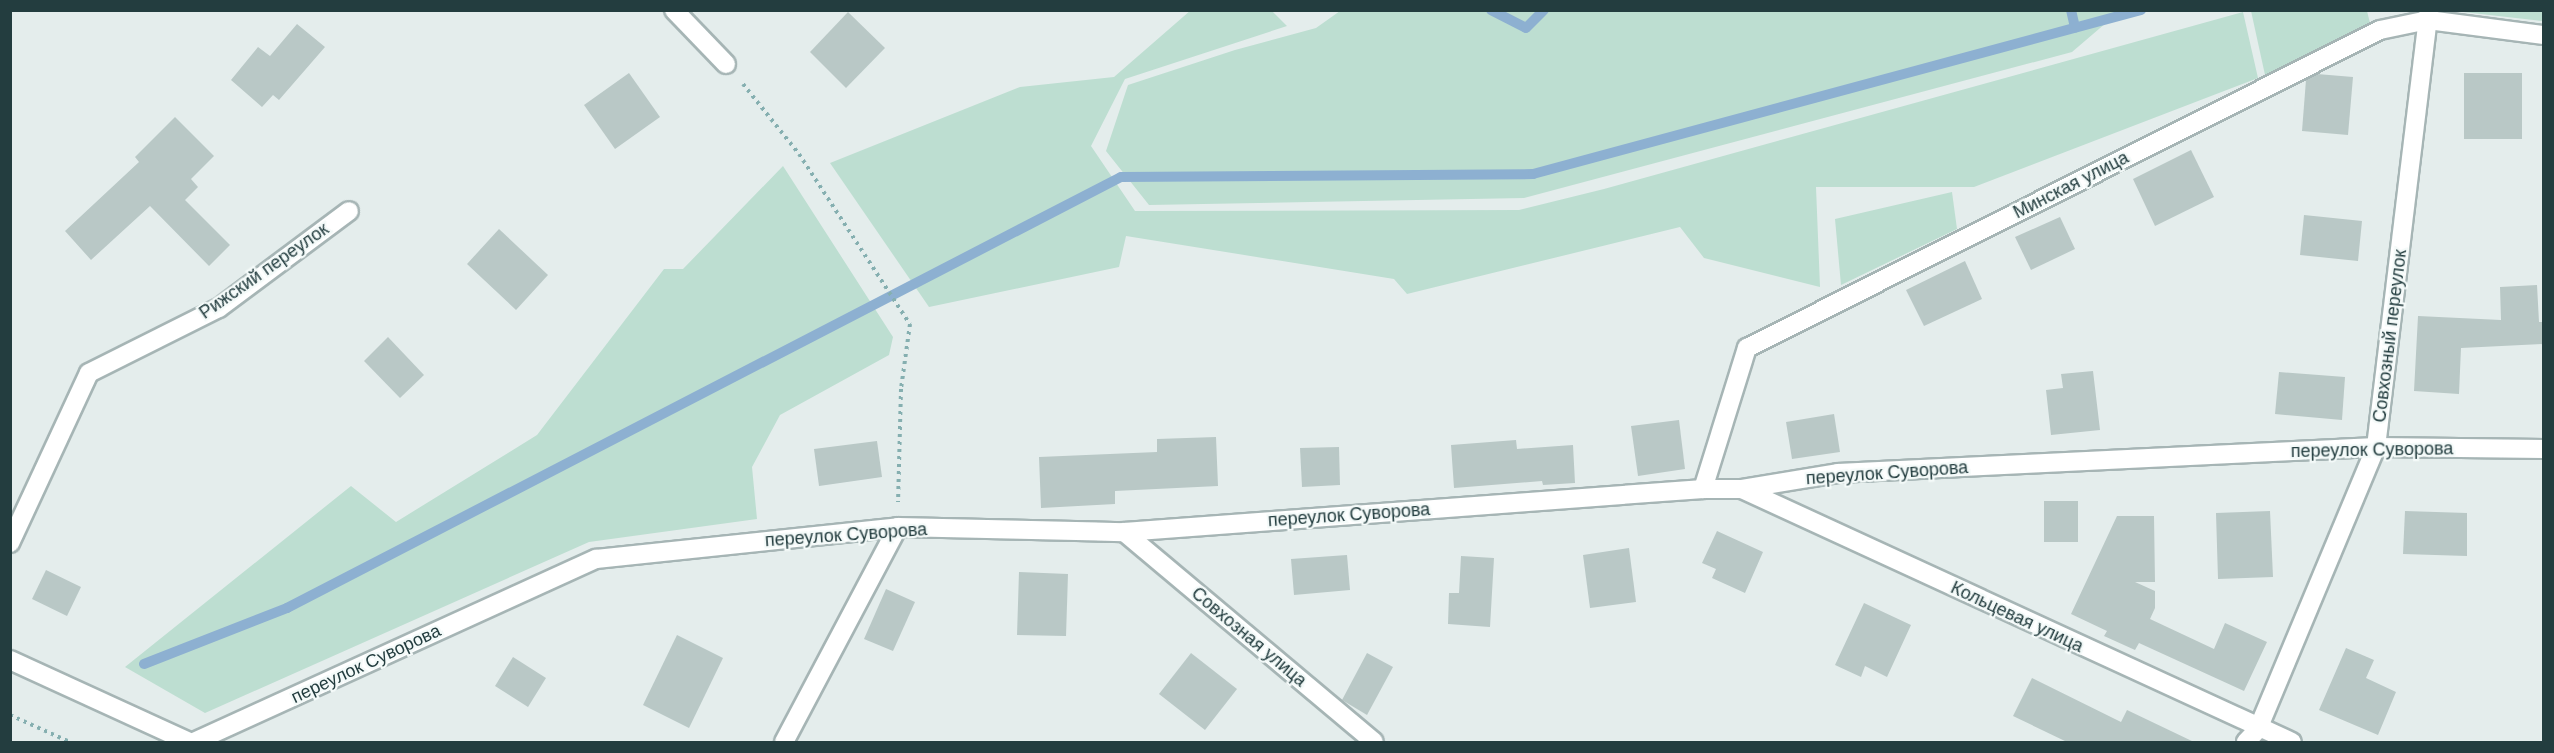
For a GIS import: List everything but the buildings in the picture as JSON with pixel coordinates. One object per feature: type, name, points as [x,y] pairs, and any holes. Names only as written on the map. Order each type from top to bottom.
[{"type":"street","points":[[674,10],[726,64]]},
{"type":"street","name":"Минская улица","points":[[1703,489],[1747,348],[2380,30],[2428,15],[2544,35]]},
{"type":"street","name":"Совхозный переулок","points":[[2246,742],[2258,729],[2376,447],[2428,15]]},
{"type":"street","name":"Рижский переулок","points":[[10,543],[88,373],[219,308],[349,211]]},
{"type":"street","name":"переулок Суворова","points":[[194,742],[596,559],[898,527],[1124,532],[1703,489],[1742,489],[1838,473],[2376,447],[2544,449]]},
{"type":"street","name":"Кольцевая улица","points":[[1742,489],[2258,729],[2292,742]]},
{"type":"street","points":[[784,742],[898,527]]},
{"type":"street","name":"Совхозная улица","points":[[1124,532],[1374,742]]},
{"type":"street","points":[[10,660],[189,742]]},
{"type":"path","points":[[726,64],[799,154],[910,324],[901,389],[898,527]]},
{"type":"path","points":[[10,715],[70,742]]},
{"type":"green space","points":[[1191,10],[1272,11],[1287,26],[1125,79],[1091,146],[1135,211],[1519,210],[1604,189],[2243,12],[2258,78],[1974,187],[1816,187],[1820,287],[1704,258],[1680,227],[1407,294],[1394,279],[1126,236],[1119,267],[929,307],[830,163],[1020,87],[1114,77]]},
{"type":"green space","points":[[1340,11],[2120,11],[2072,52],[1524,198],[1149,205],[1106,151],[1128,85],[1235,50],[1316,28]]},
{"type":"green space","points":[[2251,11],[2367,11],[2370,23],[2265,75]]},
{"type":"green space","points":[[2455,11],[2543,11],[2543,21]]},
{"type":"green space","points":[[783,166],[893,337],[889,355],[780,415],[752,467],[757,519],[589,542],[205,713],[125,667],[351,486],[396,522],[537,435],[664,269],[683,269]]},
{"type":"green space","points":[[1952,192],[1957,229],[1841,285],[1835,219]]},
{"type":"waterway","points":[[1491,10],[1526,28],[1544,10]]},
{"type":"waterway","points":[[2071,10],[2075,28]]},
{"type":"waterway","points":[[144,664],[287,608],[1121,177],[1533,174],[2141,10]]}]
